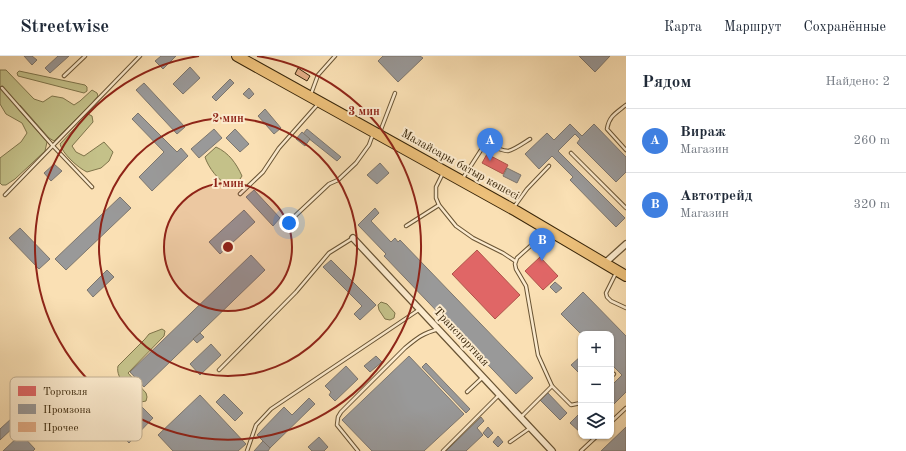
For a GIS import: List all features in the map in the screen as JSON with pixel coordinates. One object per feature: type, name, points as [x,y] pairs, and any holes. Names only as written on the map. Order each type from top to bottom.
[{"type":"highway","name":"Малайсары батыр көшесі","points":[[237,56],[512,209],[626,276]]},
{"type":"street","name":"Транспортная","points":[[354,238],[552,451]]},
{"type":"street","points":[[605,263],[626,244]]},
{"type":"lane","points":[[64,76],[84,56]]},
{"type":"lane","points":[[5,195],[140,56]]},
{"type":"lane","points":[[310,96],[318,75],[335,56]]},
{"type":"lane","points":[[2,88],[53,146],[92,187]]},
{"type":"lane","points":[[295,216],[329,184],[338,180],[356,163],[369,146],[395,93]]},
{"type":"lane","points":[[240,194],[263,172],[279,148],[320,102]]},
{"type":"lane","points":[[626,105],[610,118],[607,129],[626,150]]},
{"type":"lane","points":[[462,181],[483,147],[490,146],[510,151],[530,138]]},
{"type":"lane","points":[[571,153],[626,208]]},
{"type":"lane","points":[[512,209],[527,189],[549,166]]},
{"type":"lane","points":[[444,171],[436,187],[436,198],[439,205],[456,226],[515,261]]},
{"type":"lane","points":[[406,226],[439,205]]},
{"type":"lane","points":[[548,230],[517,258],[514,264],[526,286],[538,355],[552,386],[570,405],[578,404]]},
{"type":"lane","points":[[219,370],[296,292],[329,253],[354,238]]},
{"type":"lane","points":[[617,271],[606,293],[607,297],[611,301],[626,308]]},
{"type":"lane","points":[[247,451],[256,425],[271,409],[420,309]]},
{"type":"lane","points":[[358,451],[338,426],[338,417],[341,412],[405,348],[417,338],[428,332],[439,329]]},
{"type":"lane","points":[[467,392],[483,377]]},
{"type":"lane","points":[[520,417],[552,386]]},
{"type":"lane","points":[[443,451],[499,395]]},
{"type":"lane","points":[[614,419],[626,408]]},
{"type":"lane","points":[[510,442],[530,428]]},
{"type":"lane","points":[[581,451],[594,439]]},
{"type":"shaded area","points":[[0,70],[6,70],[34,99],[43,102],[52,96],[63,98],[74,105],[92,90],[97,93],[98,96],[54,141],[49,138],[20,105],[18,109],[47,142],[45,151],[15,179],[6,185],[2,185],[0,183],[0,158],[21,142],[27,133],[22,123],[6,114],[0,104]]},
{"type":"shaded area","points":[[19,71],[85,85],[87,87],[87,91],[84,93],[18,76],[17,73]]},
{"type":"shaded area","points":[[88,114],[92,116],[93,122],[72,146],[76,152],[84,156],[104,142],[113,152],[109,161],[101,168],[87,172],[71,160],[61,148],[60,144]]},
{"type":"shaded area","points":[[216,147],[228,155],[240,171],[242,176],[236,185],[229,185],[221,181],[214,174],[209,165],[205,157]]},
{"type":"shaded area","points":[[381,302],[387,304],[395,313],[394,318],[390,320],[385,319],[379,310],[378,305]]},
{"type":"shaded area","points":[[162,329],[165,331],[164,336],[128,373],[132,377],[120,377],[118,366],[149,334]]},
{"type":"shaded area","points":[[142,389],[146,393],[146,401],[142,402]]},
{"type":"building: Торговля","points":[[487,154],[508,165],[503,174],[482,163]]},
{"type":"building: Торговля","points":[[477,250],[520,295],[495,319],[452,274]]},
{"type":"building: Торговля","points":[[540,257],[558,276],[543,290],[525,271]]},
{"type":"building: Промзона","points":[[24,56],[32,56],[37,60],[32,65]]},
{"type":"building: Промзона","points":[[58,56],[69,56],[50,73],[45,68]]},
{"type":"building: Промзона","points":[[161,56],[176,56],[163,69],[155,61]]},
{"type":"building: Промзона","points":[[383,56],[420,56],[423,58],[398,82],[378,61]]},
{"type":"building: Промзона","points":[[579,56],[610,56],[595,72]]},
{"type":"building: Промзона","points":[[190,67],[200,78],[183,94],[173,84]]},
{"type":"building: Промзона","points":[[230,79],[234,83],[216,101],[212,97]]},
{"type":"building: Промзона","points":[[144,83],[185,127],[177,134],[136,90]]},
{"type":"building: Промзона","points":[[249,88],[254,94],[249,99],[243,94]]},
{"type":"building: Промзона","points":[[265,109],[281,128],[274,134],[258,116]]},
{"type":"building: Промзона","points":[[138,113],[177,152],[181,148],[188,156],[152,191],[139,177],[164,152],[132,119]]},
{"type":"building: Промзона","points":[[570,124],[582,136],[594,124],[626,157],[626,172],[616,182],[577,143],[580,139],[575,134],[558,151],[625,218],[616,227],[570,180],[573,177],[552,156],[539,169],[525,154],[547,133],[554,140]]},
{"type":"building: Промзона","points":[[214,129],[222,138],[199,158],[191,149]]},
{"type":"building: Промзона","points":[[235,129],[249,144],[240,152],[226,138]]},
{"type":"building: Промзона","points":[[307,129],[341,157],[337,161],[303,134]]},
{"type":"building: Промзона","points":[[302,132],[310,139],[305,146],[296,139]]},
{"type":"building: Промзона","points":[[380,163],[389,173],[377,184],[367,175]]},
{"type":"building: Промзона","points":[[54,164],[62,171],[51,181],[44,173]]},
{"type":"building: Промзона","points":[[507,168],[521,175],[517,183],[503,176]]},
{"type":"building: Промзона","points":[[254,190],[280,218],[273,226],[246,197]]},
{"type":"building: Промзона","points":[[120,197],[131,208],[66,270],[55,259]]},
{"type":"building: Промзона","points":[[375,208],[379,213],[371,221],[391,242],[395,238],[398,242],[400,240],[533,378],[516,394],[384,256],[386,254],[358,225]]},
{"type":"building: Промзона","points":[[244,210],[255,222],[220,254],[209,242]]},
{"type":"building: Промзона","points":[[20,228],[50,259],[39,269],[9,238]]},
{"type":"building: Промзона","points":[[251,255],[265,270],[144,387],[142,385],[142,377],[135,377],[130,372]]},
{"type":"building: Промзона","points":[[331,260],[376,305],[360,320],[354,314],[362,306],[323,267]]},
{"type":"building: Промзона","points":[[107,270],[114,277],[93,297],[87,290]]},
{"type":"building: Промзона","points":[[555,282],[562,288],[556,293],[550,287]]},
{"type":"building: Промзона","points":[[583,292],[626,336],[626,392],[614,404],[614,383],[622,375],[614,367],[614,331],[578,331],[561,314]]},
{"type":"building: Промзона","points":[[200,333],[204,337],[197,343],[193,339]]},
{"type":"building: Промзона","points":[[211,344],[221,355],[200,375],[190,364]]},
{"type":"building: Промзона","points":[[376,356],[382,362],[370,372],[364,366]]},
{"type":"building: Промзона","points":[[409,356],[464,414],[424,451],[372,451],[342,420]]},
{"type":"building: Промзона","points":[[578,359],[578,372],[571,365]]},
{"type":"building: Промзона","points":[[426,363],[470,409],[466,413],[422,367]]},
{"type":"building: Промзона","points":[[346,366],[358,379],[335,401],[329,395],[331,392],[325,386]]},
{"type":"building: Промзона","points":[[547,392],[567,413],[560,420],[539,399]]},
{"type":"building: Промзона","points":[[224,394],[243,413],[235,421],[216,402]]},
{"type":"building: Промзона","points":[[200,395],[246,444],[238,451],[173,451],[158,435]]},
{"type":"building: Промзона","points":[[309,398],[315,404],[270,448],[257,435],[284,407],[292,415]]},
{"type":"building: Промзона","points":[[142,407],[153,418],[142,429]]},
{"type":"building: Промзона","points":[[578,415],[578,430],[570,423]]},
{"type":"building: Промзона","points":[[481,417],[484,421],[477,428],[483,435],[466,451],[446,451]]},
{"type":"building: Промзона","points":[[10,420],[10,431],[0,440],[0,429]]},
{"type":"building: Промзона","points":[[488,427],[493,433],[488,438],[483,433]]},
{"type":"building: Промзона","points":[[626,427],[626,451],[601,451],[614,439]]},
{"type":"building: Промзона","points":[[498,436],[503,442],[498,447],[493,442]]},
{"type":"building: Промзона","points":[[319,437],[328,447],[324,451],[312,451],[308,447]]},
{"type":"building: Промзона","points":[[14,441],[28,441],[35,449],[33,451],[3,451]]},
{"type":"building: Промзона","points":[[263,441],[270,448],[268,451],[254,451]]},
{"type":"building: Прочее","points":[[298,68],[310,76],[307,81],[295,74]]},
{"type":"place","name":"Вираж","points":[[490,161]]},
{"type":"place","name":"Автотрейд","points":[[542,261]]}]
